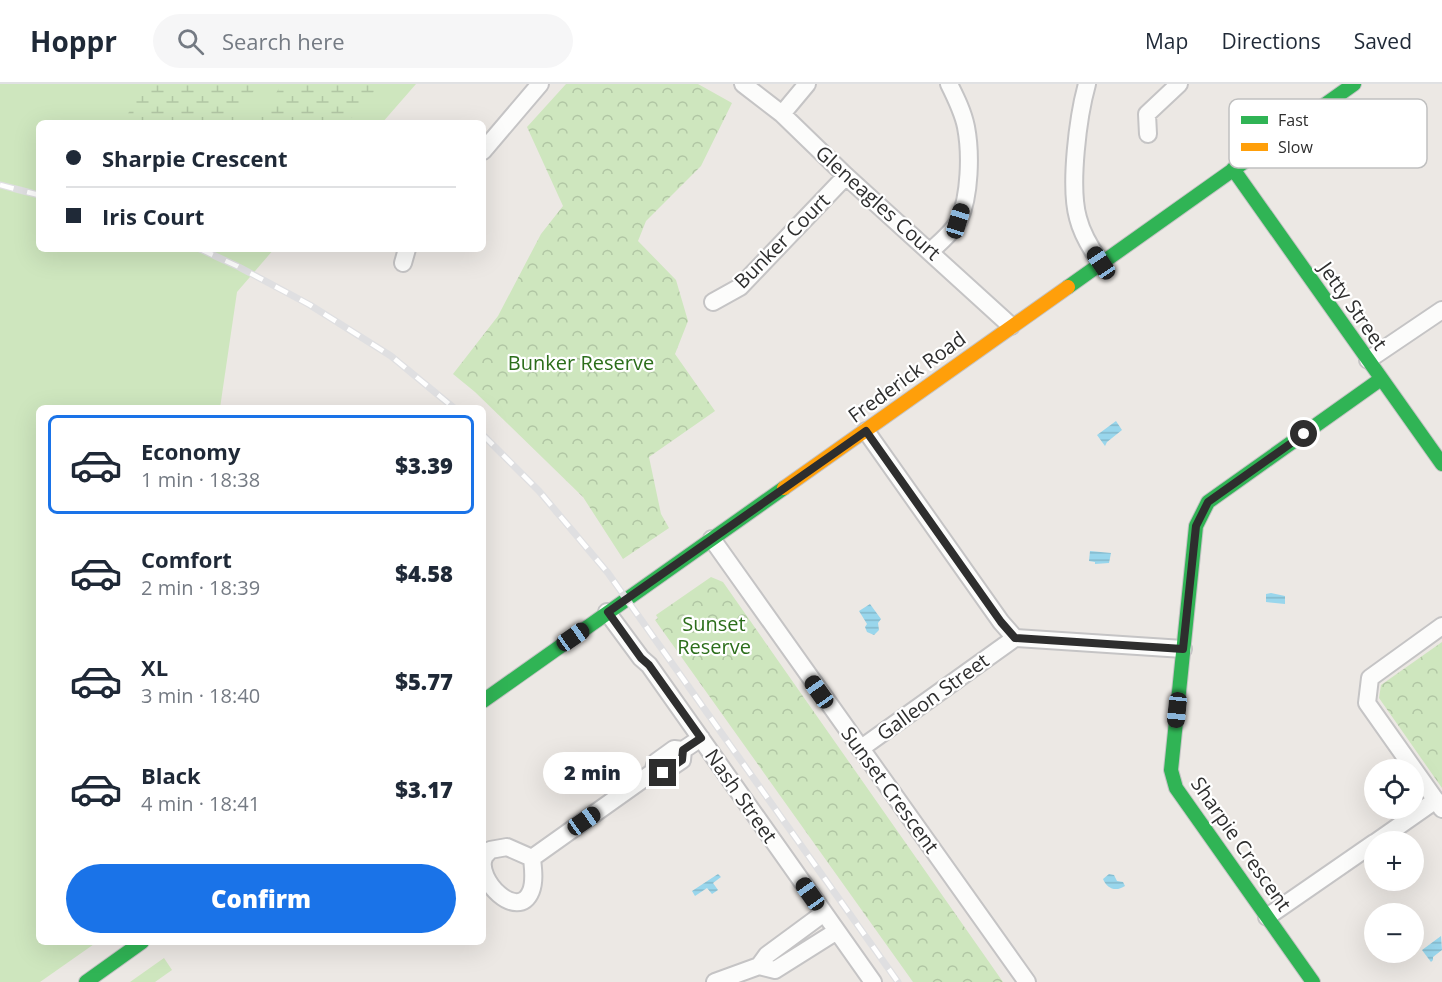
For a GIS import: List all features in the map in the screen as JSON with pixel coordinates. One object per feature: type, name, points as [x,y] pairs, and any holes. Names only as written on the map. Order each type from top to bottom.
[{"type":"main road","name":"Frederick Road","points":[[1333,99],[1354,84]]},
{"type":"main road","name":"Frederick Road","points":[[486,699],[1236,168]]},
{"type":"main road","name":"Jetty Street","points":[[1233,170],[1442,464]]},
{"type":"main road","name":"Sharpie Crescent","points":[[1313,982],[1176,788],[1171,770],[1196,526],[1208,502],[1382,379]]},
{"type":"main road","points":[[86,982],[138,945]]},
{"type":"street","points":[[486,147],[540,84]]},
{"type":"street","name":"Gleneagles Court","points":[[743,84],[782,114],[846,176],[932,251],[1011,326]]},
{"type":"street","points":[[782,114],[807,84]]},
{"type":"street","points":[[932,251],[958,221],[966,196],[968,158],[966,128],[957,99],[949,84]]},
{"type":"street","points":[[1087,84],[1080,109],[1074,197],[1077,217],[1083,232],[1101,263]]},
{"type":"street","points":[[1148,134],[1147,114],[1179,84]]},
{"type":"street","name":"Bunker Court","points":[[713,302],[740,287],[846,176]]},
{"type":"street","points":[[1368,360],[1442,310]]},
{"type":"street","points":[[866,431],[1001,622],[1015,638],[1183,649]]},
{"type":"street","name":"Sunset Crescent","points":[[712,539],[1027,982]]},
{"type":"street","name":"Nash Street","points":[[608,612],[641,658],[649,665],[873,982]]},
{"type":"street","points":[[1394,831],[1439,805],[1367,703],[1370,678],[1442,626]]},
{"type":"street","name":"Galleon Street","points":[[860,749],[1015,638]]},
{"type":"street","points":[[532,858],[653,772],[656,762],[674,749],[683,750],[701,738]]},
{"type":"street","points":[[1268,917],[1364,850]]},
{"type":"street","points":[[715,982],[759,966],[767,955],[824,913]]},
{"type":"street","points":[[759,966],[775,970],[837,931]]},
{"type":"green space","points":[[0,84],[416,84],[385,120],[36,120],[36,252],[271,252],[237,292],[220,405],[36,405],[36,945],[93,945],[40,982],[0,982]]},
{"type":"green space","points":[[144,84],[258,84],[236,120],[125,120]]},
{"type":"green space","points":[[282,84],[381,84],[350,120],[258,120]]},
{"type":"green space","name":"Bunker Reserve","points":[[566,84],[698,84],[732,103],[701,166],[646,221],[638,241],[676,280],[688,321],[675,354],[715,411],[649,457],[661,514],[669,528],[623,559],[583,497],[475,392],[453,374],[498,316],[541,234],[563,206],[527,127]]},
{"type":"green space","name":"Sunset Reserve","points":[[711,577],[723,582],[1003,982],[913,982],[655,620],[658,618],[656,615]]},
{"type":"green space","points":[[1442,642],[1442,788],[1424,759],[1422,759],[1379,698],[1381,685]]},
{"type":"green space","points":[[164,958],[172,970],[155,982],[130,982]]},
{"type":"water","points":[[1116,421],[1122,430],[1105,446],[1097,435]]},
{"type":"water","points":[[1090,551],[1111,553],[1109,563],[1095,564],[1089,561]]},
{"type":"water","points":[[1266,594],[1285,596],[1285,604],[1266,602]]},
{"type":"water","points":[[870,604],[881,619],[878,623],[879,630],[874,635],[867,632],[865,627],[867,624],[859,611]]},
{"type":"water","points":[[718,874],[721,877],[713,883],[718,890],[712,894],[707,888],[695,896],[692,891]]},
{"type":"water","points":[[1109,874],[1114,875],[1117,881],[1123,882],[1125,886],[1118,889],[1109,887],[1103,879]]},
{"type":"water","points":[[1441,936],[1442,950],[1433,957],[1431,962],[1424,953],[1424,949]]},
{"type":"railway","points":[[0,185],[36,194]]},
{"type":"railway","points":[[207,252],[310,305],[391,356],[450,405]]},
{"type":"railway","points":[[486,438],[539,491],[608,573],[898,982]]},
{"type":"traffic: fast","points":[[1333,99],[1354,84]]},
{"type":"traffic: fast","points":[[1068,287],[1236,168]]},
{"type":"traffic: fast","points":[[1233,169],[1442,464]]},
{"type":"traffic: fast","points":[[1313,982],[1176,788],[1171,770],[1196,526],[1208,502],[1381,379]]},
{"type":"traffic: fast","points":[[486,699],[784,488]]},
{"type":"traffic: fast","points":[[86,982],[138,945]]},
{"type":"traffic: slow","points":[[784,488],[1068,287]]},
{"type":"route","points":[[663,773],[682,760],[683,750],[701,738],[608,612],[866,431],[1001,622],[1015,638],[1183,649],[1196,526],[1208,502],[1304,434]]}]
